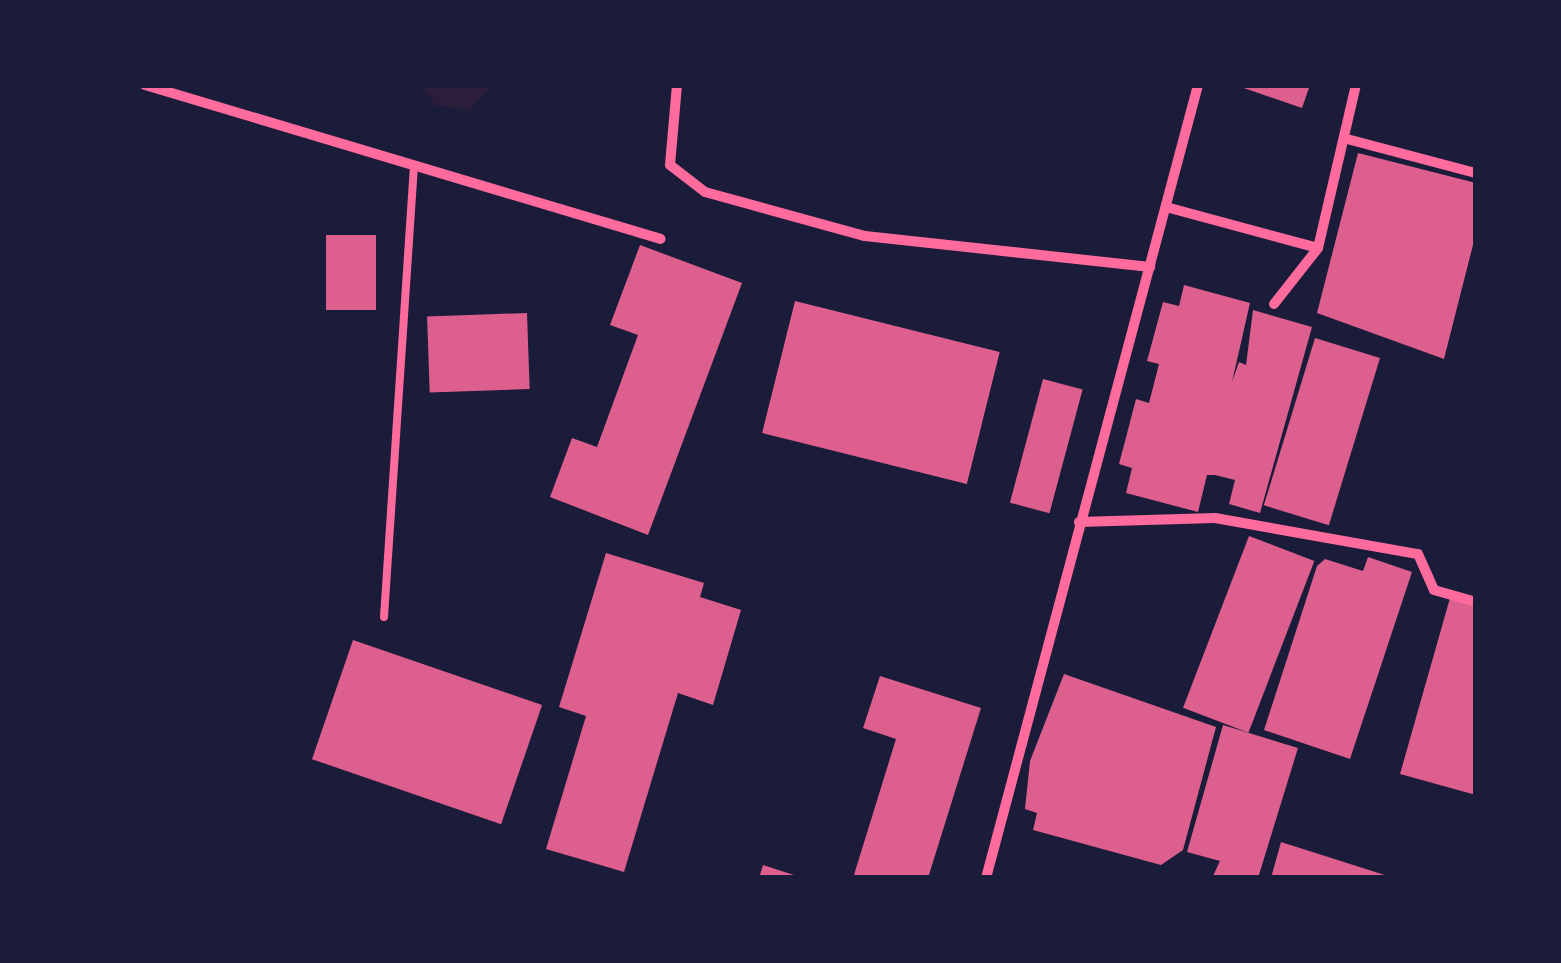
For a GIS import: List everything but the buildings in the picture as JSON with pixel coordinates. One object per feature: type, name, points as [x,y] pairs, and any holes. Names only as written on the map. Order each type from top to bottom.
[{"type":"street","points":[[145,85],[661,239]]},
{"type":"street","points":[[676,85],[670,165],[706,192],[866,236],[1150,267]]},
{"type":"street","points":[[986,878],[1198,85]]},
{"type":"street","points":[[1274,304],[1318,248],[1348,139],[1356,85]]},
{"type":"street","points":[[1348,139],[1476,173]]},
{"type":"street","points":[[1166,207],[1318,248]]},
{"type":"street","points":[[1079,522],[1215,518],[1418,554],[1434,590],[1476,602]]},
{"type":"lane","points":[[384,617],[414,168]]},
{"type":"shaded area","points":[[423,85],[494,85],[468,110],[434,105]]}]
